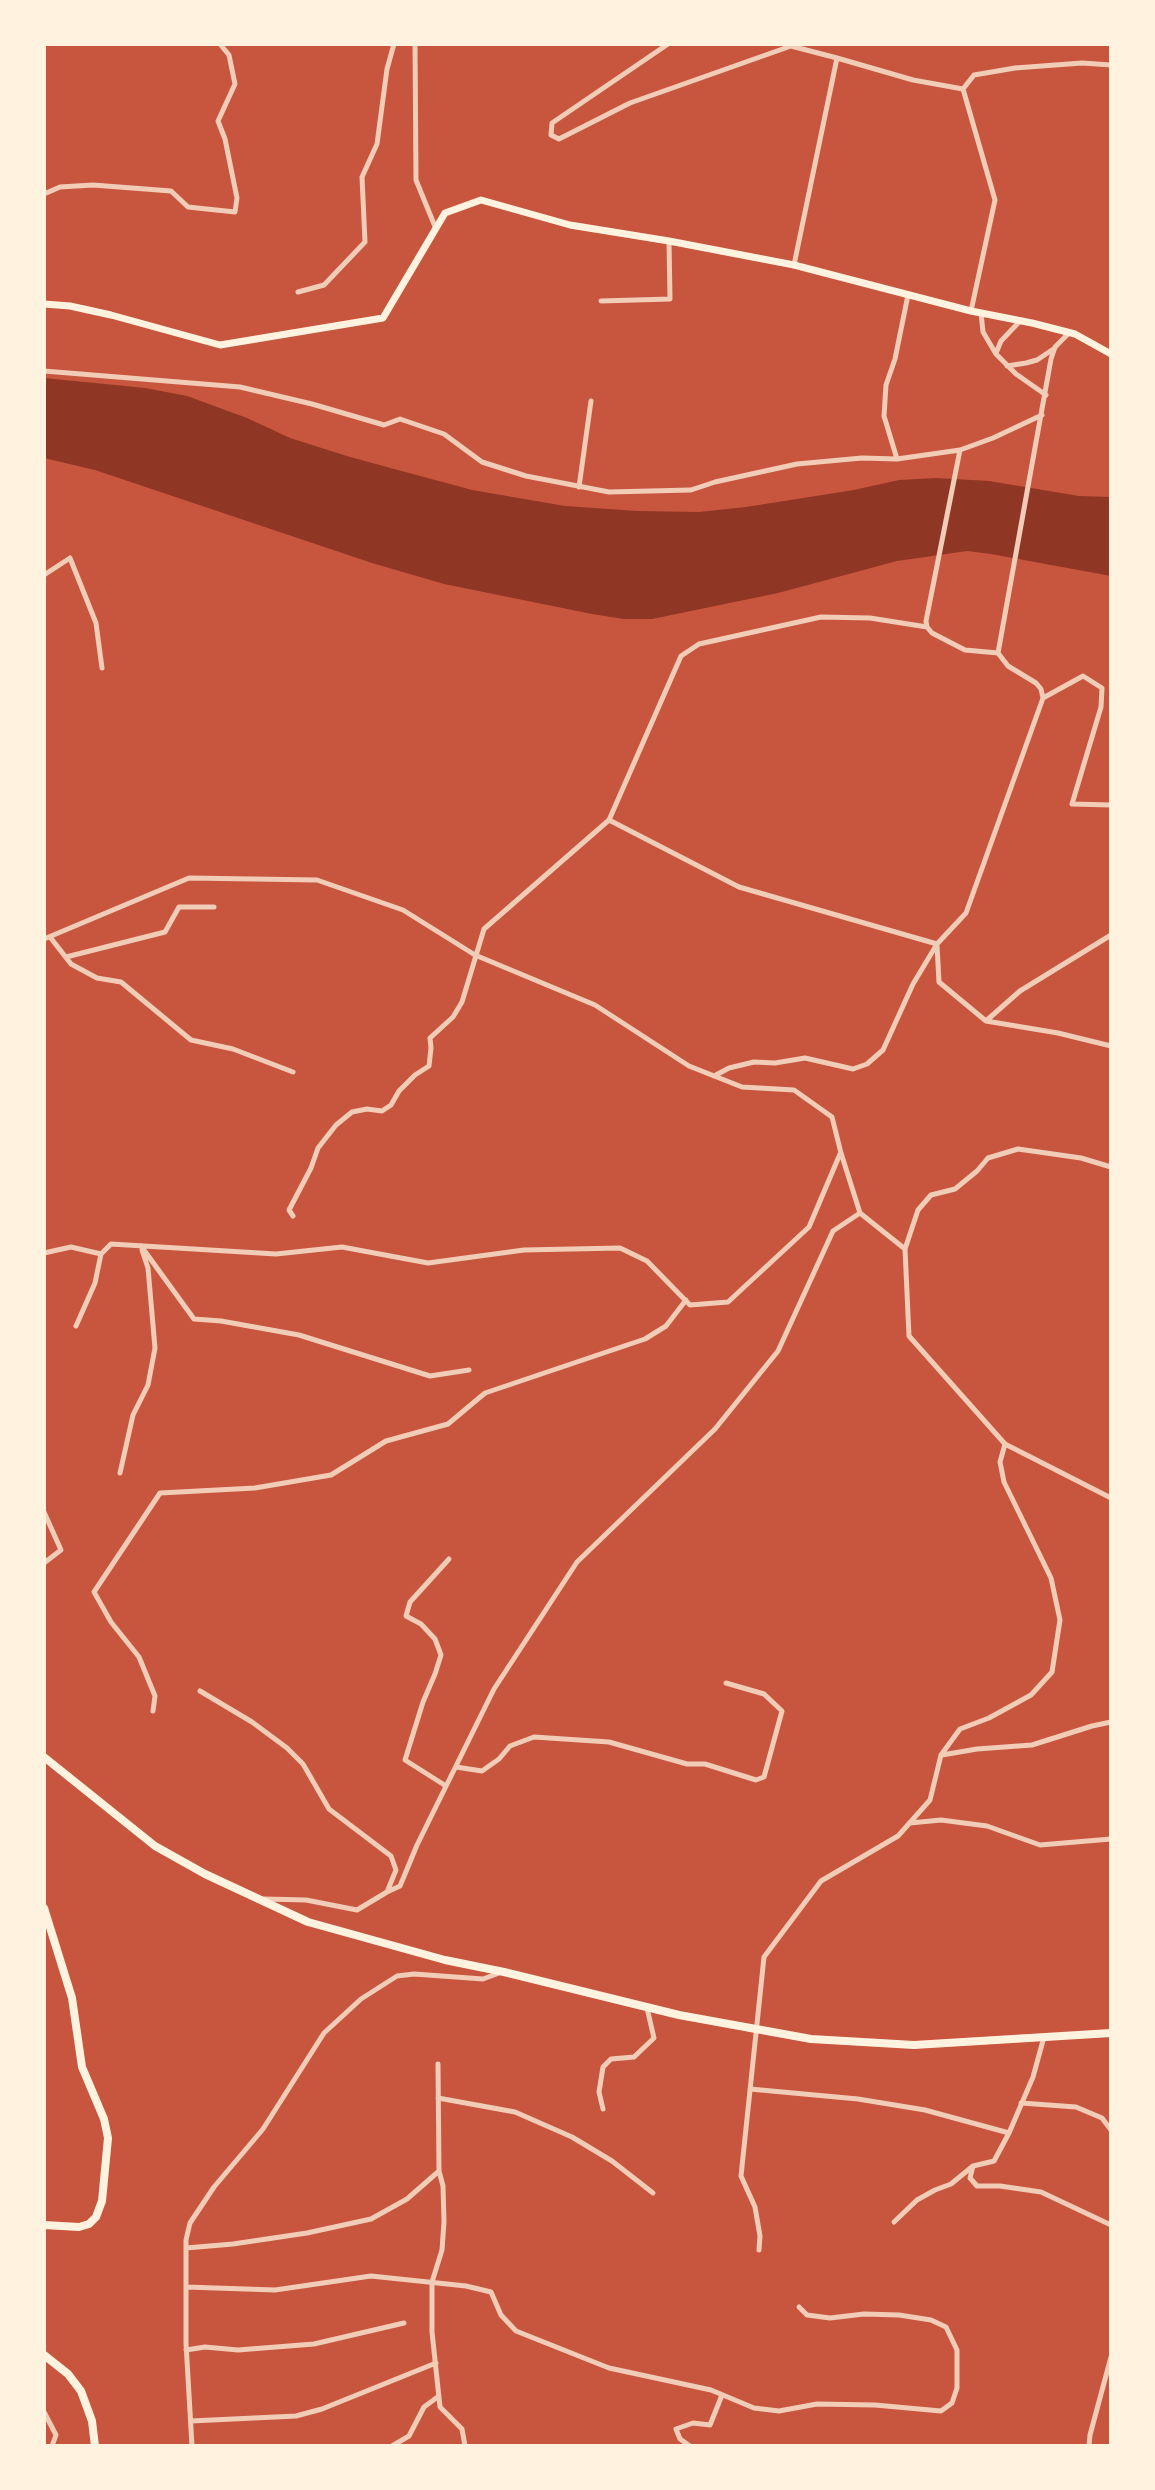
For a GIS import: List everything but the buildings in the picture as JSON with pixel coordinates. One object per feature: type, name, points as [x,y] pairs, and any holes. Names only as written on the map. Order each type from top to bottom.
[{"type":"highway","points":[[44,1757],[155,1846],[255,1899],[308,1922],[445,1960],[647,2007],[811,2039],[914,2045],[1111,2033]]},
{"type":"highway","points":[[44,1908],[72,1998],[77,2050],[104,2119],[108,2138],[102,2201],[96,2217],[89,2224],[79,2227],[44,2225]]},
{"type":"highway","points":[[44,2355],[68,2374],[81,2391],[92,2421],[95,2446]]},
{"type":"main road","points":[[44,304],[111,315],[220,345],[383,318],[445,213],[481,200],[570,225],[794,265],[1069,333],[1111,354]]},
{"type":"street","points":[[44,194],[60,187],[93,185],[171,191],[188,207],[235,212],[237,198],[225,139],[218,121],[235,84],[229,55],[220,44]]},
{"type":"street","points":[[298,292],[324,285],[365,242],[362,177],[377,144],[387,69],[394,44]]},
{"type":"street","points":[[415,44],[416,180],[436,229]]},
{"type":"street","points":[[668,44],[552,123],[551,135],[559,139],[630,103],[791,46],[913,80],[963,89]]},
{"type":"street","points":[[794,265],[837,58]]},
{"type":"street","points":[[963,89],[974,75],[1015,68],[1082,63],[1111,65]]},
{"type":"street","points":[[963,89],[995,200],[971,311]]},
{"type":"street","points":[[601,301],[670,299],[669,241]]},
{"type":"street","points":[[897,459],[884,416],[886,385],[895,359],[908,295]]},
{"type":"street","points":[[981,313],[983,332],[996,354],[1046,395]]},
{"type":"street","points":[[996,354],[1001,341],[1020,321]]},
{"type":"street","points":[[1007,366],[1037,360],[1069,333]]},
{"type":"street","points":[[714,1076],[729,1068],[754,1062],[775,1063],[805,1058],[853,1069],[867,1064],[883,1050],[913,984],[937,944],[966,913],[1043,698],[1036,683],[1008,666],[998,653],[1055,347]]},
{"type":"street","points":[[44,371],[240,387],[384,425],[400,419],[444,434],[482,462],[526,476],[609,492],[681,491],[797,464],[960,452],[1042,415]]},
{"type":"street","points":[[579,487],[591,401]]},
{"type":"street","points":[[927,627],[960,452]]},
{"type":"street","points":[[44,575],[70,558],[96,623],[102,668]]},
{"type":"street","points":[[293,1216],[289,1210],[318,1148],[336,1125],[352,1112],[367,1109],[382,1111],[391,1105],[399,1091],[415,1075],[429,1066],[430,1038],[453,1017],[462,1002],[484,929],[609,820],[681,656],[699,644],[821,617],[870,618],[927,627],[932,633],[965,650],[998,653]]},
{"type":"street","points":[[1043,698],[1083,676],[1102,688],[1101,707],[1072,804],[1111,805]]},
{"type":"street","points":[[609,820],[739,887],[937,944]]},
{"type":"street","points":[[293,1072],[233,1049],[191,1040],[121,982],[97,978],[71,964],[47,938],[189,878],[317,880],[403,910],[475,955],[595,1005],[689,1066],[742,1087],[794,1090],[832,1117],[860,1213],[905,1249]]},
{"type":"street","points":[[66,957],[165,932],[179,907],[214,907]]},
{"type":"street","points":[[986,1021],[1020,991],[1111,935]]},
{"type":"street","points":[[937,944],[939,982],[986,1021],[1111,1046]]},
{"type":"street","points":[[1111,1167],[1081,1158],[1018,1149],[988,1158],[955,1189],[931,1195],[924,1202],[918,1210],[905,1249],[909,1336],[1005,1444],[1111,1498]]},
{"type":"street","points":[[76,1326],[95,1283],[101,1254],[111,1244],[276,1254],[342,1247],[428,1263],[524,1250],[620,1248],[647,1261],[690,1305],[728,1302],[809,1227],[841,1153]]},
{"type":"street","points":[[255,1899],[306,1900],[357,1910],[400,1886],[494,1689],[577,1562],[715,1429],[778,1351],[833,1231],[860,1213]]},
{"type":"street","points":[[140,1245],[194,1319],[299,1335],[430,1376],[469,1370]]},
{"type":"street","points":[[120,1473],[133,1415],[148,1385],[155,1348],[148,1268],[140,1245]]},
{"type":"street","points":[[44,1253],[71,1247],[101,1254]]},
{"type":"street","points":[[153,1711],[155,1696],[139,1657],[111,1622],[94,1592],[160,1493],[255,1488],[331,1475],[386,1441],[448,1424],[485,1393],[645,1339],[666,1326],[686,1300]]},
{"type":"street","points":[[759,2250],[755,2207],[741,2176],[764,1957],[821,1881],[898,1836],[930,1800],[941,1755],[960,1729],[989,1718],[1031,1695],[1052,1672],[1060,1620],[1051,1578],[1004,1482],[1000,1462],[1005,1444]]},
{"type":"street","points":[[44,1512],[61,1550],[44,1563]]},
{"type":"street","points":[[446,1786],[405,1760],[441,1655],[435,1639],[421,1624],[406,1616],[410,1602],[449,1559]]},
{"type":"street","points":[[456,1767],[482,1771],[510,1746],[534,1737],[609,1742],[687,1764],[705,1764],[756,1780],[764,1777],[782,1711],[764,1694],[726,1683]]},
{"type":"street","points":[[200,1691],[252,1722],[287,1748],[303,1764],[329,1809],[391,1856],[396,1870],[387,1892]]},
{"type":"street","points":[[941,1755],[1032,1745],[1111,1722]]},
{"type":"street","points":[[909,1823],[941,1820],[987,1826],[1040,1845],[1111,1839]]},
{"type":"street","points":[[192,2446],[186,2350],[186,2248],[190,2223],[214,2187],[263,2129],[324,2033],[361,1999],[397,1976],[414,1974],[483,1979],[504,1972]]},
{"type":"street","points":[[603,2109],[599,2092],[603,2067],[611,2059],[634,2057],[654,2038],[647,2007]]},
{"type":"street","points":[[894,2222],[917,2200],[951,2184],[973,2166],[994,2161],[1033,2077],[1044,2037]]},
{"type":"street","points":[[438,2064],[439,2171],[443,2186],[444,2222],[442,2250],[432,2282],[432,2332],[440,2407],[462,2429],[465,2446]]},
{"type":"street","points":[[750,2089],[858,2099],[925,2110],[1009,2133]]},
{"type":"street","points":[[438,2098],[515,2112],[572,2137],[612,2161],[653,2193]]},
{"type":"street","points":[[1021,2103],[1076,2107],[1102,2118],[1111,2130]]},
{"type":"street","points":[[973,2166],[970,2178],[977,2186],[1041,2192],[1111,2225]]},
{"type":"street","points":[[186,2248],[307,2233],[371,2219],[407,2199],[439,2171]]},
{"type":"street","points":[[186,2287],[275,2290],[371,2276],[432,2282],[491,2292],[501,2315],[516,2331],[609,2368],[711,2390],[754,2408],[779,2411],[817,2404],[941,2411],[952,2403],[957,2388],[957,2350],[946,2327],[931,2320],[899,2315],[864,2314],[830,2318],[807,2315],[799,2307]]},
{"type":"street","points":[[186,2350],[205,2347],[238,2350],[314,2344],[404,2323]]},
{"type":"street","points":[[1089,2446],[1111,2357]]},
{"type":"street","points":[[191,2421],[296,2416],[322,2409],[436,2363]]},
{"type":"street","points":[[690,2446],[680,2439],[676,2429],[693,2423],[710,2425],[722,2394]]},
{"type":"street","points":[[392,2446],[409,2436],[424,2407],[439,2396]]},
{"type":"street","points":[[44,2412],[56,2435],[52,2446]]},
{"type":"shaded area","points":[[44,378],[145,388],[187,396],[290,438],[350,457],[472,490],[565,506],[699,512],[854,490],[899,480],[936,478],[989,481],[1079,496],[1111,497],[1111,576],[967,551],[897,561],[778,593],[652,619],[592,614],[444,584],[95,470],[44,458]]}]
